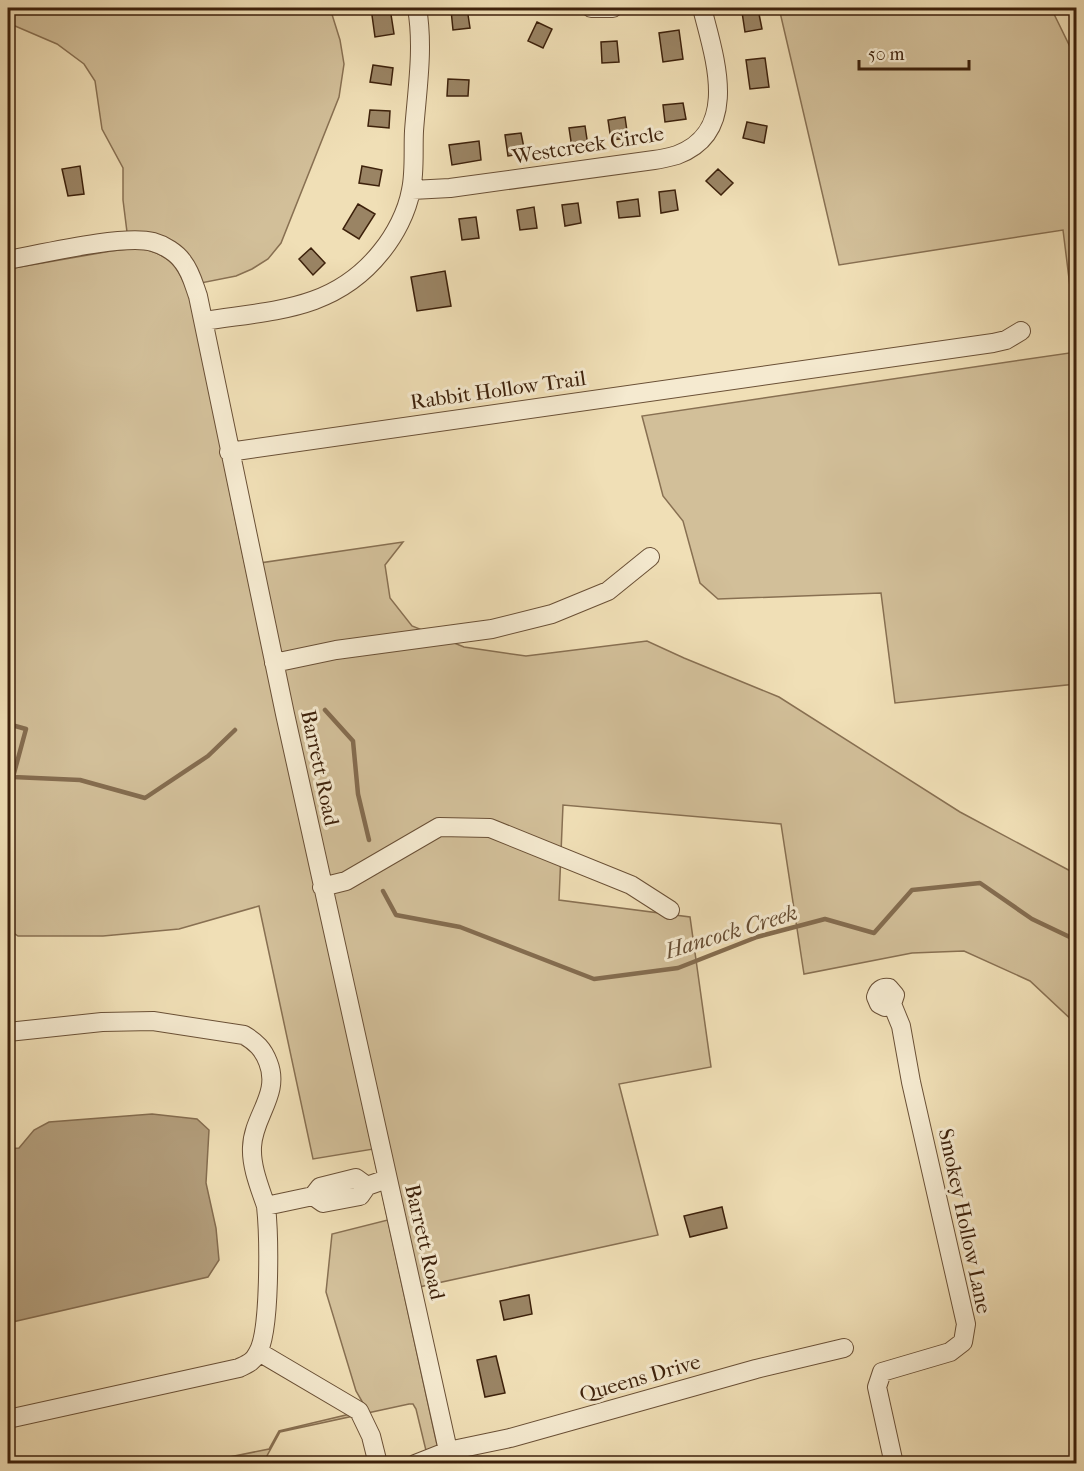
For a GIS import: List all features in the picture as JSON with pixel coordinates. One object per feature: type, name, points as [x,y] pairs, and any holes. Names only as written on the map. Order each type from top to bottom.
[{"type":"street","points":[[204,321],[309,303],[326,297],[354,281],[387,245],[398,226],[412,190],[420,41],[417,8]]},
{"type":"street","points":[[591,8],[613,8]]},
{"type":"street","name":"Westcreek Circle","points":[[412,190],[462,187],[654,160],[678,154],[702,140],[714,121],[719,98],[717,73],[702,8]]},
{"type":"street","name":"Barrett Road","points":[[8,260],[110,242],[136,240],[154,242],[173,252],[184,263],[198,296],[322,886],[450,1457]]},
{"type":"street","name":"Rabbit Hollow Trail","points":[[229,452],[774,373],[872,362],[993,343],[1006,340],[1021,331]]},
{"type":"street","points":[[274,663],[347,649],[492,629],[552,614],[608,591],[650,557]]},
{"type":"street","points":[[322,886],[346,882],[439,827],[490,828],[631,885],[669,910]]},
{"type":"street","name":"Smokey Hollow Lane","points":[[892,1004],[901,1026],[911,1082],[966,1324],[963,1342],[950,1352],[882,1372],[877,1387],[894,1464]]},
{"type":"street","points":[[8,1032],[102,1022],[153,1021],[244,1035],[264,1051],[272,1071],[272,1090],[258,1122],[252,1147],[255,1175],[266,1206],[269,1257],[264,1327],[259,1352],[251,1362],[239,1368],[8,1419]]},
{"type":"street","points":[[266,1206],[313,1197],[320,1187],[356,1178],[367,1186],[387,1179]]},
{"type":"street","name":"Queens Drive","points":[[415,1464],[450,1457],[756,1369],[844,1348]]},
{"type":"street","points":[[259,1352],[359,1411],[371,1436],[378,1464]]},
{"type":"shaded area","points":[[8,8],[330,8],[340,40],[344,64],[339,97],[281,243],[268,259],[236,276],[201,283],[198,275],[127,232],[123,200],[123,168],[102,129],[95,81],[84,64],[57,44],[8,23]]},
{"type":"shaded area","points":[[779,8],[1051,8],[1076,59],[1076,335],[1063,230],[839,265]]},
{"type":"shaded area","points":[[137,248],[149,250],[166,258],[178,271],[191,299],[242,551],[372,1149],[313,1159],[259,906],[179,929],[103,936],[18,936],[8,929],[8,269]]},
{"type":"shaded area","points":[[1076,352],[1076,684],[895,703],[881,593],[718,599],[700,583],[683,521],[663,496],[642,416]]},
{"type":"shaded area","points":[[403,542],[385,565],[390,598],[412,626],[464,647],[526,656],[647,641],[779,697],[960,812],[1076,874],[1076,1024],[1030,981],[964,951],[912,953],[804,974],[781,824],[563,805],[559,900],[690,917],[711,1067],[619,1084],[658,1235],[419,1287],[260,563]]},
{"type":"shaded area","points":[[152,1114],[197,1119],[209,1130],[206,1183],[216,1228],[219,1260],[208,1277],[8,1323],[8,1149],[19,1148],[34,1130],[49,1122]]},
{"type":"shaded area","points":[[372,1149],[373,1149],[388,1220]]},
{"type":"shaded area","points":[[388,1220],[441,1463],[429,1463],[416,1409],[413,1404],[409,1404],[280,1432],[263,1463],[200,1463],[269,1449],[279,1431],[367,1410],[356,1391],[326,1292],[332,1234]]},
{"type":"building","points":[[371,8],[390,8],[394,34],[375,37]]},
{"type":"building","points":[[467,8],[470,28],[453,30],[451,10]]},
{"type":"building","points":[[758,9],[762,29],[745,32],[742,12]]},
{"type":"building","points":[[537,22],[552,29],[543,48],[528,41]]},
{"type":"building","points":[[679,30],[683,59],[663,62],[659,33]]},
{"type":"building","points":[[617,41],[619,62],[602,63],[601,42]]},
{"type":"building","points":[[765,58],[769,87],[750,89],[746,60]]},
{"type":"building","points":[[373,65],[393,68],[391,85],[370,82]]},
{"type":"building","points":[[448,79],[469,80],[468,96],[447,96]]},
{"type":"building","points":[[683,103],[686,119],[665,122],[663,105]]},
{"type":"building","points":[[370,110],[390,111],[389,128],[368,126]]},
{"type":"building","points":[[625,117],[628,138],[611,140],[608,120]]},
{"type":"building","points":[[747,122],[767,126],[764,143],[743,138]]},
{"type":"building","points":[[585,126],[588,146],[572,148],[569,128]]},
{"type":"building","points":[[521,133],[525,153],[508,156],[505,135]]},
{"type":"building","points":[[479,141],[481,160],[452,165],[449,145]]},
{"type":"building","points":[[80,166],[84,194],[68,196],[62,169]]},
{"type":"building","points":[[362,166],[382,170],[379,186],[359,183]]},
{"type":"building","points":[[718,169],[733,183],[721,195],[706,181]]},
{"type":"building","points":[[675,190],[678,210],[661,213],[659,192]]},
{"type":"building","points":[[638,199],[640,216],[619,218],[617,202]]},
{"type":"building","points":[[578,203],[581,223],[565,226],[562,205]]},
{"type":"building","points":[[358,204],[375,214],[359,239],[343,229]]},
{"type":"building","points":[[534,207],[537,228],[520,230],[517,210]]},
{"type":"building","points":[[476,217],[479,238],[462,240],[459,219]]},
{"type":"building","points":[[311,248],[325,263],[313,275],[299,259]]},
{"type":"building","points":[[445,271],[451,306],[417,311],[411,277]]},
{"type":"building","points":[[722,1207],[727,1228],[690,1237],[684,1216]]},
{"type":"building","points":[[529,1295],[532,1314],[504,1320],[500,1301]]},
{"type":"building","points":[[496,1356],[505,1393],[485,1397],[477,1360]]},
{"type":"waterway","name":"Hancock Creek","points":[[325,710],[353,741],[358,794],[369,840]]},
{"type":"waterway","name":"Hancock Creek","points":[[8,724],[26,729],[13,777],[80,780],[145,798],[208,756],[235,730]]},
{"type":"waterway","name":"Hancock Creek","points":[[383,891],[396,915],[460,927],[594,979],[678,968],[757,937],[825,919],[874,933],[912,890],[980,883],[1032,919],[1076,940]]}]
